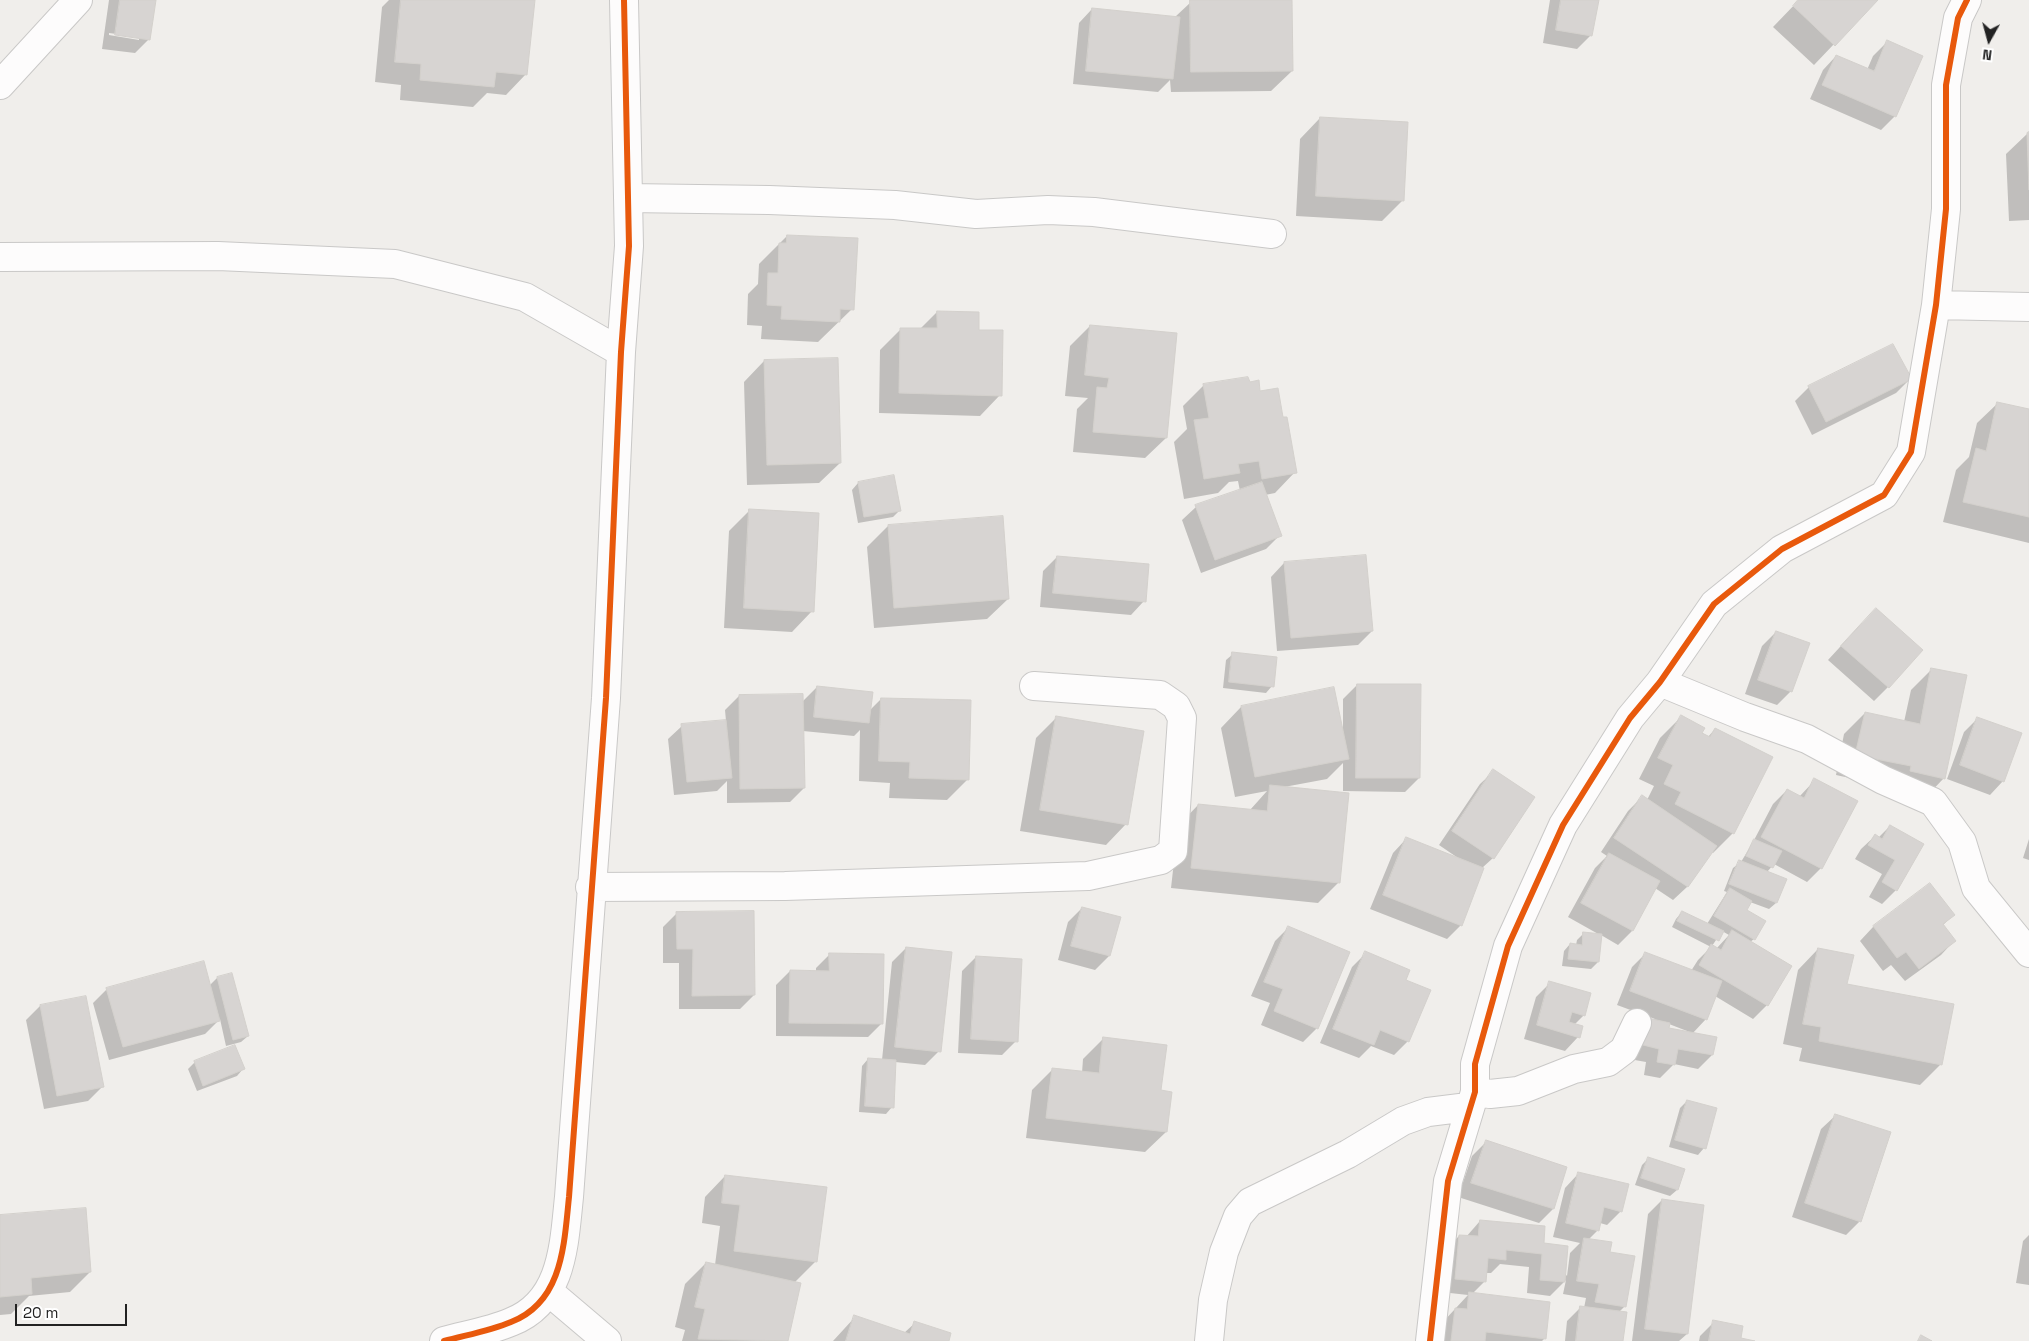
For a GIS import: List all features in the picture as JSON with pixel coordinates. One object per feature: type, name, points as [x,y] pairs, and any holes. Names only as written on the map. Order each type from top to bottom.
[{"type":"street","points":[[0,85],[78,0]]},
{"type":"street","points":[[444,1341],[512,1322],[536,1309],[548,1291],[562,1259],[569,1197],[590,888],[606,698],[621,352],[628,246],[624,0]]},
{"type":"street","points":[[1430,1341],[1448,1181],[1471,1100],[1476,1064],[1508,946],[1559,833],[1630,718],[1660,682],[1714,604],[1782,549],[1884,496],[1911,452],[1936,305],[1946,208],[1946,85],[1958,18],[1967,0]]},
{"type":"street","points":[[628,198],[770,200],[886,205],[976,214],[1048,210],[1094,212],[1272,234]]},
{"type":"street","points":[[0,257],[218,256],[394,264],[525,297],[621,352]]},
{"type":"street","points":[[1936,305],[2029,307]]},
{"type":"street","points":[[1660,682],[1745,717],[1807,739],[1883,780],[1933,802],[1962,842],[1976,888],[2029,953]]},
{"type":"street","points":[[590,888],[785,886],[1078,876],[1161,860],[1173,851],[1182,718],[1176,706],[1160,696],[1034,686]]},
{"type":"street","points":[[1209,1341],[1213,1300],[1224,1252],[1238,1216],[1250,1202],[1348,1154],[1403,1121],[1490,1094],[1518,1091],[1574,1069],[1608,1062],[1624,1050],[1637,1024]]},
{"type":"street","points":[[548,1291],[607,1341]]},
{"type":"building","points":[[120,0],[156,0],[150,40],[115,35]]},
{"type":"building","points":[[401,0],[535,0],[527,75],[496,72],[494,87],[420,80],[421,64],[395,62]]},
{"type":"building","points":[[1190,0],[1292,0],[1293,71],[1191,72]]},
{"type":"building","points":[[1561,0],[1599,0],[1592,36],[1556,30]]},
{"type":"building","points":[[1798,0],[1878,0],[1835,46],[1793,6]]},
{"type":"building","points":[[1092,8],[1180,17],[1173,79],[1086,71]]},
{"type":"building","points":[[1887,40],[1923,56],[1896,117],[1822,85],[1836,55],[1874,71]]},
{"type":"building","points":[[1320,117],[1408,122],[1404,201],[1316,196]]},
{"type":"building","points":[[2029,132],[2029,190],[2027,133]]},
{"type":"building","points":[[787,235],[858,238],[854,310],[840,309],[840,322],[781,319],[782,306],[767,305],[768,273],[778,273],[779,243],[786,243]]},
{"type":"building","points":[[937,311],[979,312],[979,330],[1003,330],[1002,396],[899,393],[900,328],[937,328]]},
{"type":"building","points":[[1090,325],[1177,333],[1167,438],[1093,432],[1097,387],[1107,388],[1109,378],[1085,375]]},
{"type":"building","points":[[1893,344],[1912,379],[1826,422],[1808,386]]},
{"type":"building","points":[[838,358],[841,463],[767,465],[764,360]]},
{"type":"building","points":[[1248,377],[1250,382],[1259,380],[1260,391],[1278,388],[1283,417],[1287,417],[1297,473],[1262,479],[1259,461],[1238,464],[1240,473],[1204,479],[1194,420],[1209,418],[1203,384]]},
{"type":"building","points":[[1997,402],[2029,409],[2029,517],[1963,502],[1976,448],[1986,451]]},
{"type":"building","points":[[894,475],[901,511],[864,517],[858,482]]},
{"type":"building","points":[[1262,482],[1282,536],[1215,560],[1195,505]]},
{"type":"building","points":[[749,509],[819,513],[814,612],[744,608]]},
{"type":"building","points":[[1003,516],[1009,599],[894,608],[888,525]]},
{"type":"building","points":[[1366,555],[1373,631],[1291,638],[1284,562]]},
{"type":"building","points":[[1057,556],[1149,564],[1146,602],[1053,593]]},
{"type":"building","points":[[1876,608],[1923,650],[1889,688],[1841,646]]},
{"type":"building","points":[[1776,631],[1810,643],[1792,692],[1758,680]]},
{"type":"building","points":[[1232,652],[1277,657],[1274,687],[1229,682]]},
{"type":"building","points":[[1931,668],[1967,675],[1945,779],[1910,771],[1911,766],[1855,755],[1865,712],[1920,724]]},
{"type":"building","points":[[1357,684],[1421,684],[1420,778],[1356,778]]},
{"type":"building","points":[[817,686],[873,692],[869,723],[814,717]]},
{"type":"building","points":[[1334,687],[1349,759],[1255,777],[1241,706]]},
{"type":"building","points":[[803,694],[805,788],[740,789],[739,695]]},
{"type":"building","points":[[881,698],[971,700],[969,780],[909,778],[910,762],[879,761]]},
{"type":"building","points":[[1681,715],[1705,728],[1702,733],[1710,737],[1715,728],[1773,757],[1734,834],[1675,804],[1681,792],[1664,784],[1673,765],[1658,758]]},
{"type":"building","points":[[1056,716],[1144,731],[1128,825],[1040,810]]},
{"type":"building","points":[[1977,717],[2022,733],[2004,782],[1960,765]]},
{"type":"building","points":[[726,720],[732,778],[687,782],[681,724]]},
{"type":"building","points":[[1493,769],[1535,797],[1494,859],[1452,831]]},
{"type":"building","points":[[1814,778],[1858,801],[1822,869],[1761,837],[1787,789],[1804,798]]},
{"type":"building","points":[[1270,785],[1349,793],[1340,883],[1191,868],[1198,804],[1267,811]]},
{"type":"building","points":[[1642,795],[1717,846],[1688,887],[1614,838]]},
{"type":"building","points":[[1890,825],[1924,844],[1897,891],[1882,882],[1895,860],[1868,845],[1875,834],[1882,839]]},
{"type":"building","points":[[1406,837],[1484,868],[1462,926],[1383,895]]},
{"type":"building","points":[[1754,839],[1782,851],[1773,868],[1746,856]]},
{"type":"building","points":[[1609,853],[1660,881],[1633,931],[1581,903]]},
{"type":"building","points":[[1739,860],[1787,879],[1777,903],[1729,884]]},
{"type":"building","points":[[1930,883],[1955,915],[1943,924],[1956,941],[1919,969],[1906,952],[1897,958],[1873,926]]},
{"type":"building","points":[[1730,888],[1752,901],[1747,910],[1766,921],[1755,940],[1714,916]]},
{"type":"building","points":[[1082,907],[1121,917],[1110,956],[1071,946]]},
{"type":"building","points":[[754,911],[755,995],[692,996],[693,949],[677,949],[676,912]]},
{"type":"building","points":[[1682,911],[1724,931],[1719,941],[1677,921]]},
{"type":"building","points":[[1288,926],[1350,952],[1318,1029],[1274,1011],[1283,989],[1264,982]]},
{"type":"building","points":[[1732,930],[1792,966],[1768,1006],[1699,965],[1711,944],[1721,950]]},
{"type":"building","points":[[1583,932],[1602,934],[1599,962],[1568,959],[1570,943],[1582,945]]},
{"type":"building","points":[[906,947],[952,952],[941,1052],[895,1047]]},
{"type":"building","points":[[1818,948],[1854,955],[1847,984],[1954,1004],[1942,1065],[1819,1041],[1821,1027],[1803,1024]]},
{"type":"building","points":[[1365,951],[1410,970],[1406,980],[1431,990],[1409,1042],[1380,1030],[1374,1045],[1333,1029]]},
{"type":"building","points":[[1645,952],[1722,981],[1707,1020],[1630,991]]},
{"type":"building","points":[[829,953],[884,954],[883,1024],[789,1023],[790,970],[829,971]]},
{"type":"building","points":[[976,956],[1022,959],[1018,1042],[971,1039]]},
{"type":"building","points":[[204,961],[220,1021],[123,1047],[106,988]]},
{"type":"building","points":[[232,973],[249,1036],[233,1040],[217,977]]},
{"type":"building","points":[[1549,981],[1591,993],[1585,1016],[1572,1012],[1569,1022],[1583,1026],[1580,1038],[1537,1025]]},
{"type":"building","points":[[86,996],[104,1087],[57,1096],[40,1005]]},
{"type":"building","points":[[1648,1018],[1670,1023],[1669,1028],[1717,1037],[1713,1055],[1678,1049],[1675,1065],[1657,1062],[1659,1049],[1643,1045]]},
{"type":"building","points":[[1103,1037],[1167,1045],[1161,1090],[1172,1092],[1167,1132],[1046,1118],[1052,1068],[1099,1073]]},
{"type":"building","points":[[235,1045],[245,1069],[203,1086],[194,1061]]},
{"type":"building","points":[[868,1058],[896,1060],[894,1108],[865,1106]]},
{"type":"building","points":[[1687,1100],[1717,1108],[1706,1149],[1675,1140]]},
{"type":"building","points":[[1835,1114],[1891,1132],[1861,1222],[1805,1203]]},
{"type":"building","points":[[1486,1140],[1567,1167],[1554,1209],[1471,1183]]},
{"type":"building","points":[[1648,1157],[1685,1169],[1678,1190],[1641,1178]]},
{"type":"building","points":[[1578,1172],[1629,1184],[1622,1212],[1604,1207],[1599,1231],[1566,1223]]},
{"type":"building","points":[[725,1175],[827,1187],[817,1262],[734,1251],[740,1205],[722,1203]]},
{"type":"building","points":[[1662,1199],[1704,1205],[1688,1334],[1645,1329]]},
{"type":"building","points":[[86,1208],[91,1272],[31,1278],[32,1294],[0,1297],[0,1215]]},
{"type":"building","points":[[1480,1220],[1545,1226],[1544,1243],[1568,1246],[1565,1282],[1540,1280],[1542,1254],[1506,1250],[1506,1260],[1488,1258],[1486,1282],[1455,1279],[1459,1235],[1478,1236]]},
{"type":"building","points":[[1584,1238],[1612,1242],[1610,1252],[1635,1256],[1626,1307],[1595,1302],[1599,1284],[1577,1281]]},
{"type":"building","points":[[706,1262],[801,1283],[788,1341],[698,1339],[705,1309],[695,1307]]},
{"type":"building","points":[[1469,1292],[1550,1302],[1546,1339],[1486,1332],[1485,1341],[1451,1341],[1455,1308],[1467,1309]]},
{"type":"building","points":[[1580,1306],[1627,1312],[1623,1341],[1576,1341]]},
{"type":"building","points":[[854,1315],[910,1334],[914,1321],[951,1333],[949,1341],[846,1341]]},
{"type":"building","points":[[1713,1320],[1743,1326],[1741,1338],[1755,1341],[1709,1341]]},
{"type":"building","points":[[1921,1335],[1932,1341],[1918,1341]]},
{"type":"cycle path","points":[[444,1341],[495,1328],[528,1313],[541,1301],[551,1286],[558,1270],[565,1234],[606,698],[621,352],[629,246],[624,0]]},
{"type":"cycle path","points":[[1430,1341],[1448,1181],[1475,1092],[1475,1064],[1508,946],[1563,825],[1630,718],[1660,682],[1714,604],[1782,549],[1884,495],[1911,452],[1936,305],[1946,209],[1946,85],[1958,18],[1967,0]]}]
